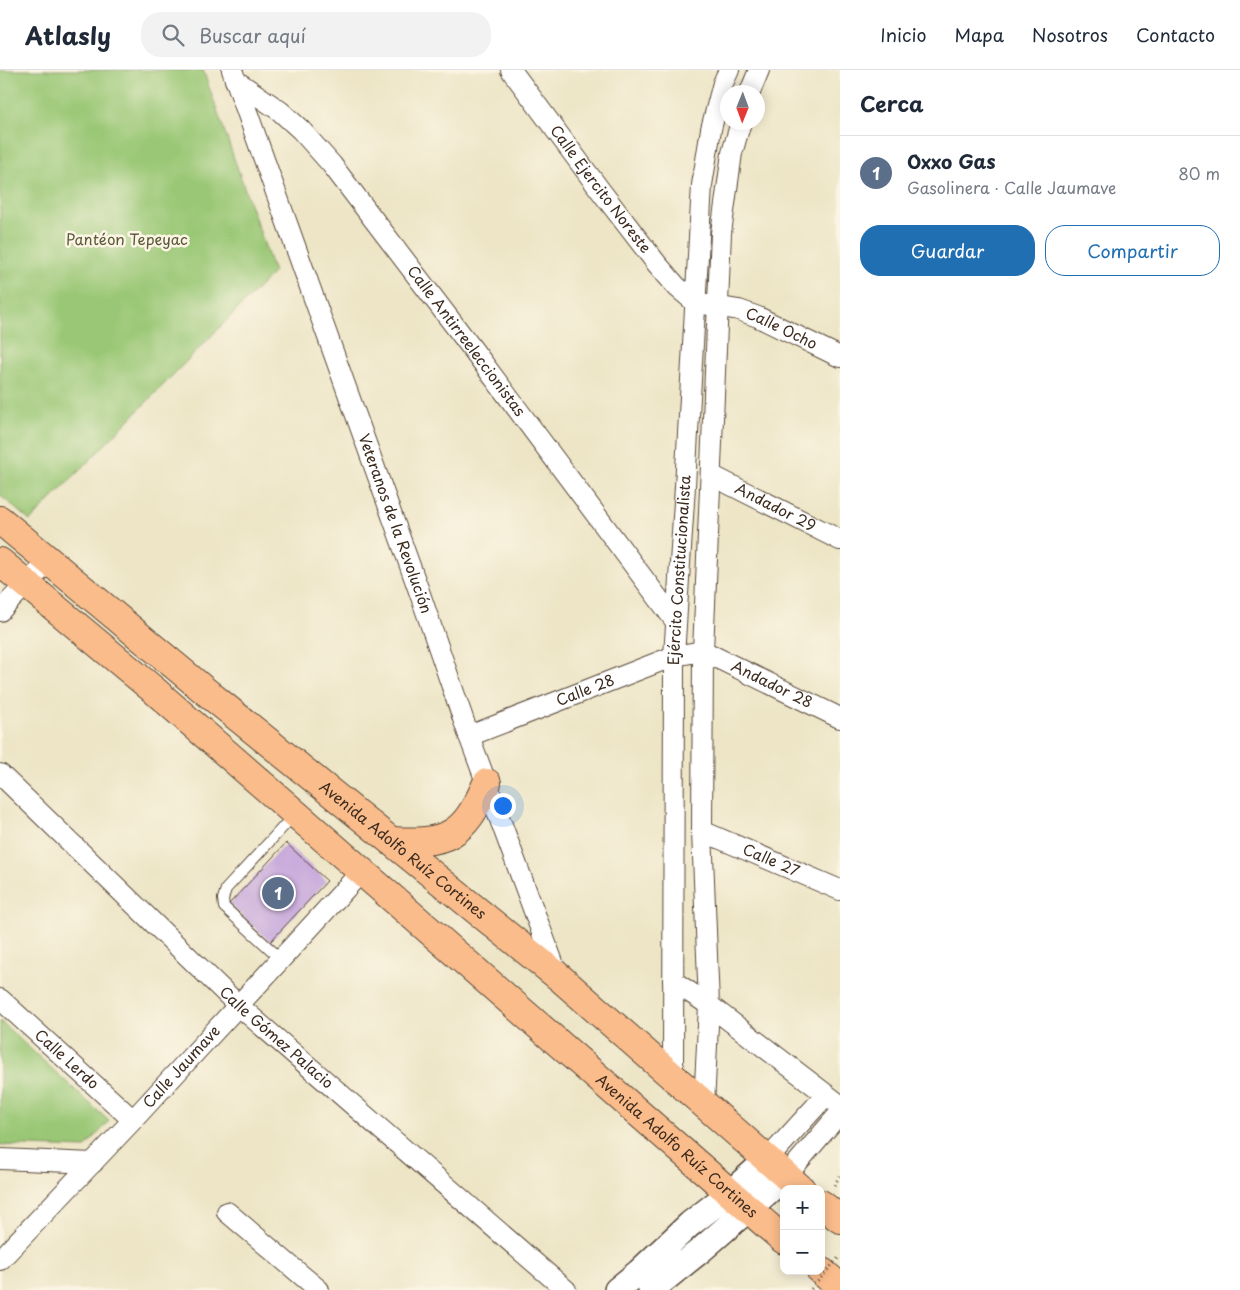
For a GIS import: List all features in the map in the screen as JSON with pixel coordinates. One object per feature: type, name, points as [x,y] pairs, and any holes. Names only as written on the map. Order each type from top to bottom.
[{"type":"main road","name":"Avenida Adolfo Ruíz Cortines","points":[[0,520],[48,562],[204,690],[559,977],[673,1075],[704,1105],[784,1175]]},
{"type":"main road","name":"Avenida Adolfo Ruíz Cortines","points":[[0,562],[155,692],[780,1237]]},
{"type":"main road","points":[[391,841],[419,842],[447,836],[470,817],[487,783]]},
{"type":"main road","points":[[825,1207],[840,1219]]},
{"type":"main road","points":[[816,1280],[840,1287]]},
{"type":"street","name":"Calle Ejercito Noreste","points":[[511,70],[657,264],[677,288],[696,303]]},
{"type":"street","name":"Ejército Constitucionalista","points":[[673,1075],[674,656],[702,185],[711,129],[729,70]]},
{"type":"street","name":"Calle Antirreeleccionistas","points":[[233,75],[280,111],[301,130],[332,165],[474,351],[676,622]]},
{"type":"street","name":"Veteranos de la Revolución","points":[[233,75],[419,591],[469,736],[559,977]]},
{"type":"street","name":"Ejército Constitucionalista","points":[[704,1105],[709,1005],[702,831],[703,651],[721,233],[732,153],[738,130]]},
{"type":"street","name":"Calle Ocho","points":[[696,303],[739,310],[758,317],[840,357]]},
{"type":"street","name":"Andador 29","points":[[711,475],[840,540]]},
{"type":"street","points":[[0,611],[48,562]]},
{"type":"street","name":"Calle 28","points":[[469,736],[674,656],[703,651]]},
{"type":"street","name":"Andador 28","points":[[703,651],[840,718]]},
{"type":"street","name":"Calle Gómez Palacio","points":[[0,774],[239,1006],[566,1290]]},
{"type":"street","name":"Calle 27","points":[[702,831],[840,890]]},
{"type":"street","name":"Calle Jaumave","points":[[0,1260],[239,1006],[360,872]]},
{"type":"street","points":[[673,981],[709,1005],[833,1100],[784,1175]]},
{"type":"street","name":"Calle Lerdo","points":[[0,999],[133,1120]]},
{"type":"street","points":[[616,1290],[639,1272],[690,1224],[739,1201],[784,1175],[840,1113]]},
{"type":"street","points":[[0,1159],[93,1163]]},
{"type":"street","points":[[651,1290],[739,1201]]},
{"type":"street","points":[[227,1212],[319,1290]]},
{"type":"lane","points":[[281,959],[224,907],[223,899],[226,889],[295,814]]},
{"type":"path","points":[[816,1280],[840,1256]]},
{"type":"green space","name":"Pantéon Tepeyac","points":[[0,70],[203,70],[274,272],[30,521],[0,495]]},
{"type":"green space","points":[[0,1021],[109,1121],[85,1148],[0,1145]]},
{"type":"building","points":[[286,843],[327,881],[270,942],[229,904]]},
{"type":"place","name":"Oxxo Gas","points":[[278,893]]}]
